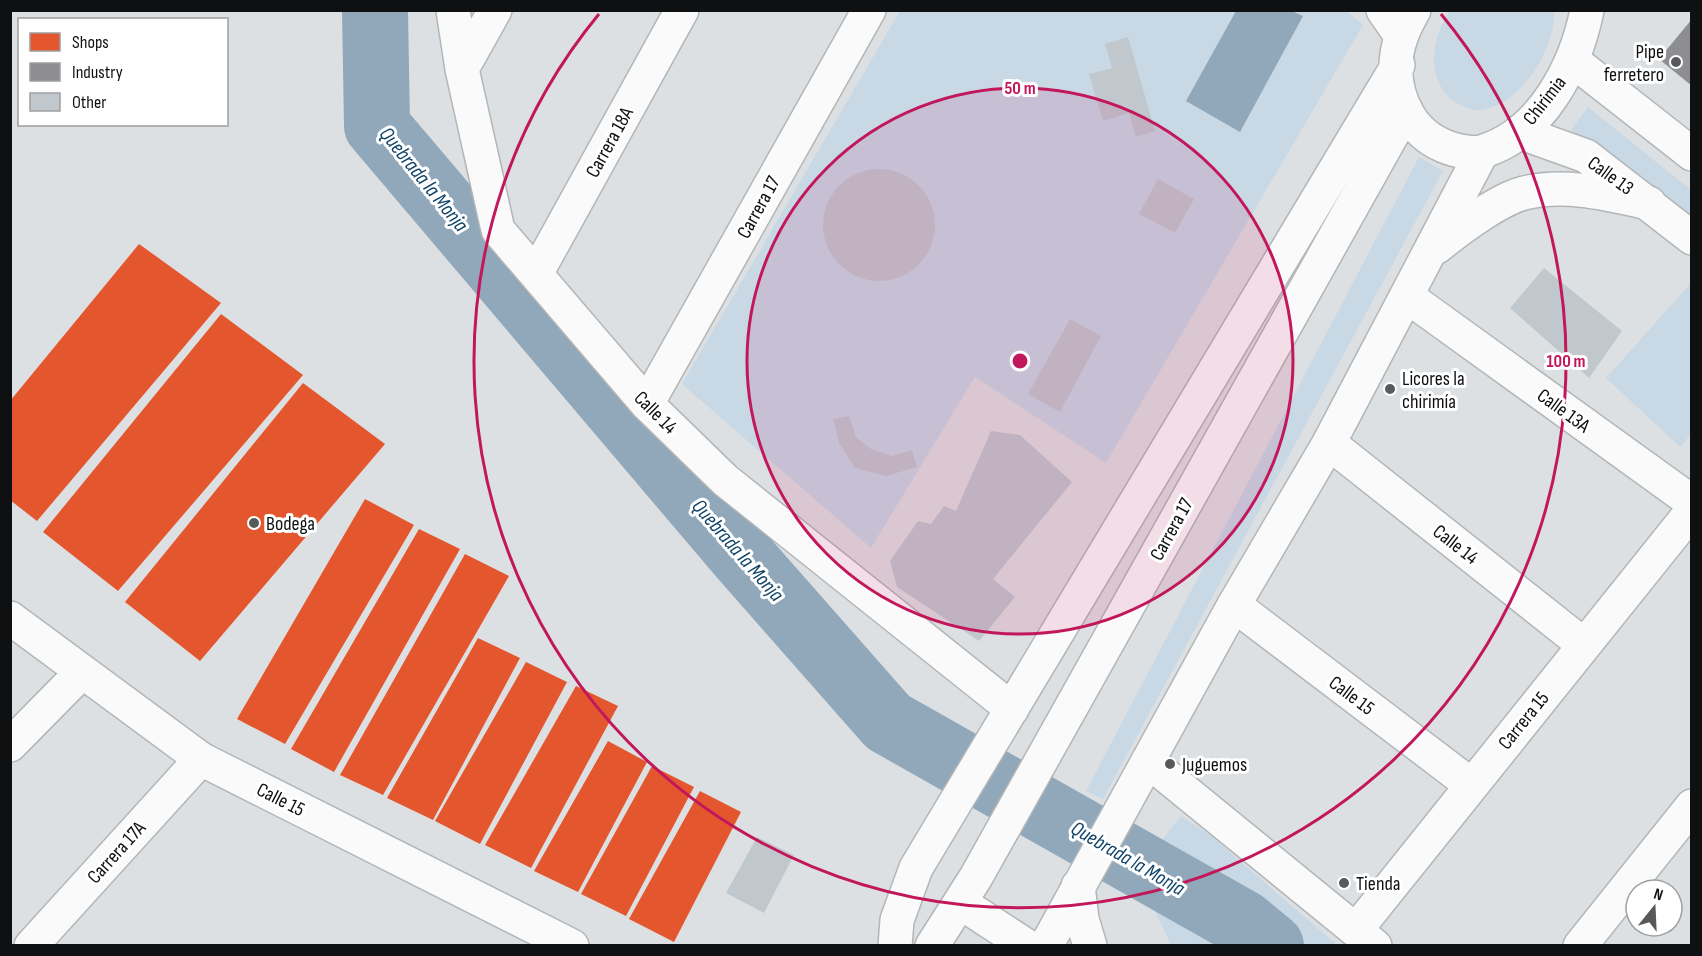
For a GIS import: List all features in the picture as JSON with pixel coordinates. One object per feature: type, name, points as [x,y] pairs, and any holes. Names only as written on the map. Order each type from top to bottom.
[{"type":"street","name":"Calle 14","points":[[453,10],[462,69],[498,230],[647,404],[724,480],[1007,718]]},
{"type":"street","points":[[462,69],[495,10]]},
{"type":"street","name":"Carrera 18A","points":[[536,274],[682,10]]},
{"type":"street","name":"Carrera 17","points":[[647,404],[869,10]]},
{"type":"street","name":"Chirimia","points":[[1482,152],[1519,132],[1553,94],[1572,60],[1587,15]]},
{"type":"street","points":[[1046,945],[1234,605],[1329,443],[1408,297],[1426,255],[1482,152],[1450,149],[1430,141],[1414,127],[1397,89],[1399,30]]},
{"type":"street","points":[[895,945],[897,920],[916,868],[951,814],[1007,718],[1399,30]]},
{"type":"street","points":[[1572,60],[1692,154]]},
{"type":"street","name":"Carrera 17","points":[[932,945],[962,903],[1406,110]]},
{"type":"street","name":"Calle 13","points":[[1519,132],[1586,156],[1692,238]]},
{"type":"street","points":[[1426,255],[1473,219],[1522,193],[1554,190],[1593,191],[1649,203]]},
{"type":"street","name":"Calle 13A","points":[[1408,297],[1692,502]]},
{"type":"street","name":"Calle 14","points":[[1329,443],[1584,645]]},
{"type":"street","name":"Carrera 15","points":[[1366,938],[1470,784],[1692,511]]},
{"type":"street","name":"Calle 15","points":[[1234,605],[1470,784]]},
{"type":"street","name":"Calle 15","points":[[10,618],[81,673],[201,759],[572,945]]},
{"type":"street","points":[[10,745],[81,673]]},
{"type":"street","name":"Carrera 17A","points":[[31,945],[201,759]]},
{"type":"street","points":[[1148,761],[1366,938]]},
{"type":"street","points":[[1580,945],[1692,806]]},
{"type":"street","points":[[1081,880],[1082,919],[1090,945]]},
{"type":"street","points":[[962,903],[1027,945]]},
{"type":"shaded area","points":[[1346,10],[1363,25],[1106,463],[975,377],[871,548],[682,384],[900,11]]},
{"type":"shaded area","points":[[1236,11],[1292,11],[1303,16],[1240,132],[1186,101]]},
{"type":"shaded area","points":[[1450,11],[1554,11],[1549,42],[1533,73],[1522,87],[1495,106],[1480,110],[1464,107],[1445,93],[1439,83],[1435,71],[1435,46]]},
{"type":"shaded area","points":[[1588,107],[1691,190],[1691,227],[1571,130]]},
{"type":"shaded area","points":[[1419,157],[1443,171],[1103,799],[1086,791]]},
{"type":"shaded area","points":[[1691,283],[1691,434],[1680,447],[1606,378]]},
{"type":"shaded area","points":[[1181,816],[1210,835],[1337,945],[1171,945],[1145,890],[1153,851]]},
{"type":"building: Shops","points":[[139,244],[221,303],[37,521],[10,500],[10,401]]},
{"type":"building: Shops","points":[[221,314],[303,375],[118,591],[43,532]]},
{"type":"building: Shops","name":"Bodega","points":[[303,383],[385,444],[200,661],[125,602]]},
{"type":"building: Shops","name":"Bodega","points":[[365,499],[414,525],[285,744],[237,719]]},
{"type":"building: Shops","points":[[419,529],[460,549],[334,772],[291,749]]},
{"type":"building: Shops","points":[[465,554],[509,576],[383,795],[340,775]]},
{"type":"building: Shops","points":[[478,638],[520,658],[433,820],[387,798]]},
{"type":"building: Shops","points":[[526,662],[567,682],[480,844],[435,821]]},
{"type":"building: Shops","points":[[576,686],[618,706],[531,868],[485,845]]},
{"type":"building: Shops","points":[[608,741],[647,762],[578,892],[534,871]]},
{"type":"building: Shops","points":[[652,766],[694,787],[626,916],[581,894]]},
{"type":"building: Shops","points":[[700,791],[741,812],[674,942],[629,919]]},
{"type":"building: Industry","points":[[1692,19],[1692,86],[1659,59]]},
{"type":"building: Other","points":[[1128,37],[1155,131],[1136,137],[1129,113],[1103,121],[1089,74],[1112,68],[1105,44]]},
{"type":"building: Other","points":[[879,169],[900,173],[919,185],[931,204],[935,225],[931,246],[919,265],[900,277],[879,281],[858,277],[839,265],[827,246],[823,225],[827,204],[839,185],[858,173]]},
{"type":"building: Other","points":[[1158,179],[1194,199],[1175,233],[1139,214]]},
{"type":"building: Other","points":[[1544,268],[1622,331],[1589,378],[1510,308]]},
{"type":"building: Other","points":[[1070,319],[1101,336],[1060,412],[1028,394]]},
{"type":"building: Other","points":[[849,416],[856,437],[871,449],[892,456],[912,450],[917,467],[886,476],[855,468],[839,443],[833,419]]},
{"type":"building: Other","points":[[991,431],[1020,435],[1072,482],[993,579],[1015,597],[979,641],[897,587],[890,561],[918,521],[931,524],[944,506],[956,511]]},
{"type":"building: Other","points":[[757,837],[794,855],[764,913],[726,893]]},
{"type":"waterway","name":"Quebrada la Monja","points":[[375,10],[377,126],[741,555],[888,722],[1243,923],[1271,946]]},
{"type":"place","name":"Pipe ferretero","points":[[1676,62]]},
{"type":"place","name":"Licores la chirimía","points":[[1390,389]]},
{"type":"place","name":"Bodega","points":[[254,523]]},
{"type":"place","name":"Juguemos","points":[[1170,764]]},
{"type":"place","name":"Tienda","points":[[1344,883]]}]
